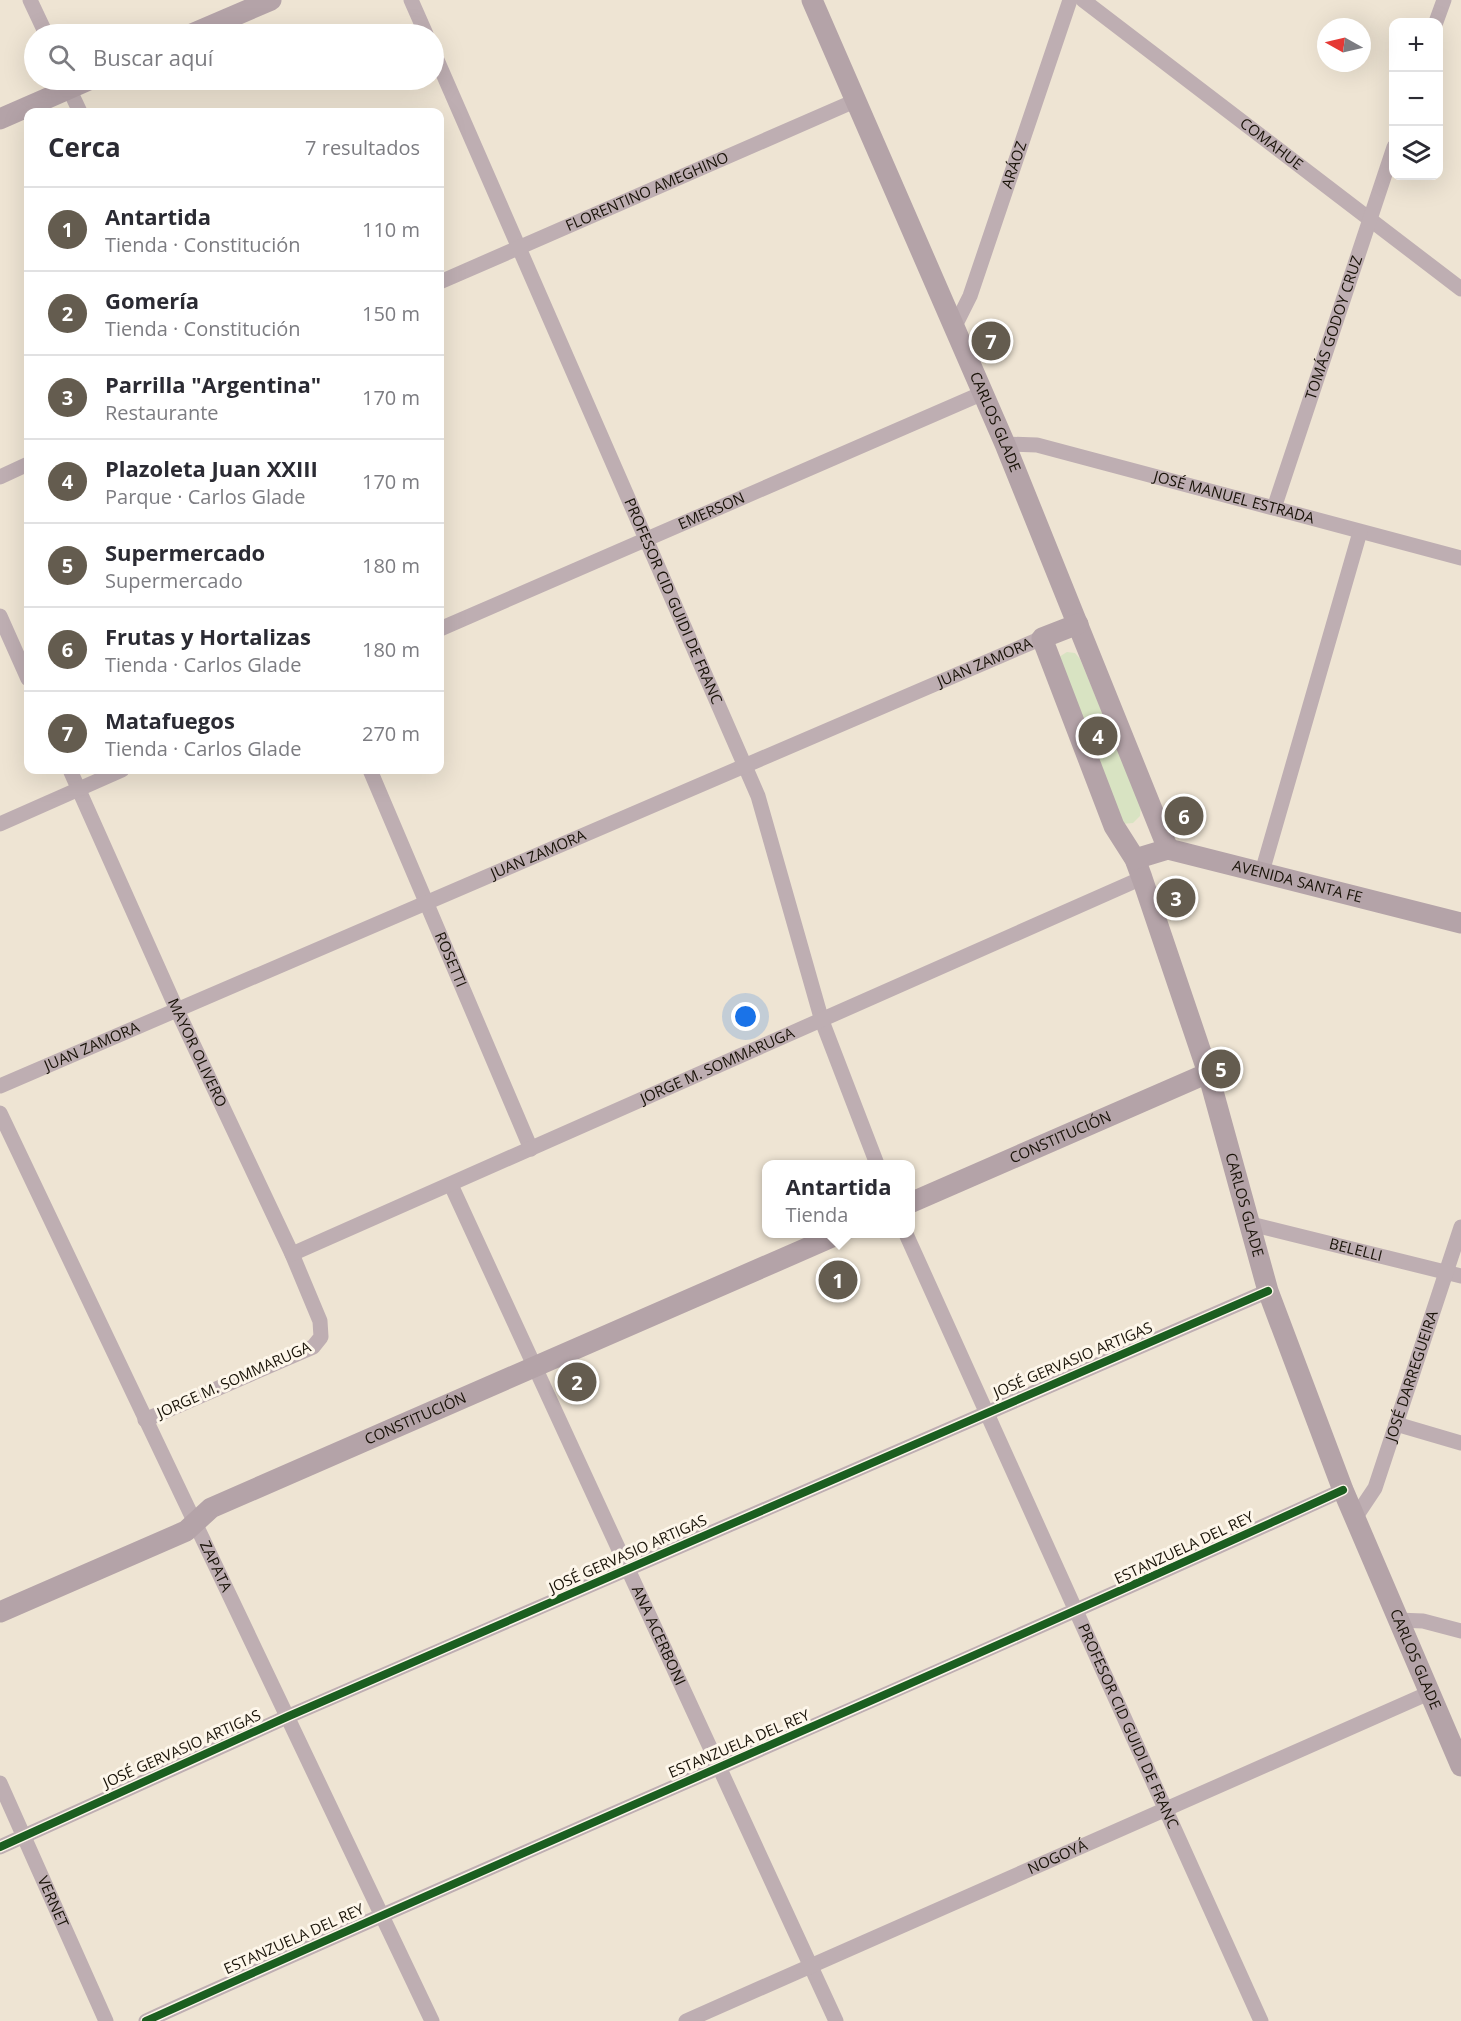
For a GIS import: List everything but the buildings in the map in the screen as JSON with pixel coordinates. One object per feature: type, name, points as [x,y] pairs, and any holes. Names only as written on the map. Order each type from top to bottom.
[{"type":"street","points":[[30,0],[41,24]]},
{"type":"street","points":[[215,24],[271,0]]},
{"type":"street","points":[[411,0],[422,24]]},
{"type":"street","name":"CARLOS GLADE","points":[[812,0],[1005,444],[1168,849]]},
{"type":"street","name":"ARÁOZ","points":[[955,326],[970,296],[1070,0]]},
{"type":"street","name":"COMAHUE","points":[[1083,0],[1461,289]]},
{"type":"street","points":[[1437,18],[1444,0]]},
{"type":"street","name":"PROFESOR CID GUIDI DE FRANC","points":[[444,76],[745,766],[765,820],[822,1021],[876,1160]]},
{"type":"street","points":[[0,119],[56,90]]},
{"type":"street","points":[[70,90],[78,108]]},
{"type":"street","name":"FLORENTINO AMEGHINO","points":[[444,280],[856,100]]},
{"type":"street","name":"TOMÁS GODOY CRUZ","points":[[1274,508],[1389,161]]},
{"type":"street","name":"EMERSON","points":[[444,627],[983,393]]},
{"type":"street","name":"JOSÉ MANUEL ESTRADA","points":[[1005,444],[1037,445],[1461,558]]},
{"type":"street","points":[[0,477],[24,466]]},
{"type":"street","points":[[1262,872],[1360,532]]},
{"type":"street","points":[[0,616],[24,670]]},
{"type":"street","name":"JUAN ZAMORA","points":[[0,1086],[1078,624]]},
{"type":"street","name":"CARLOS GLADE","points":[[1042,638],[1114,826],[1138,868],[1209,1073],[1268,1291],[1354,1518],[1461,1766]]},
{"type":"street","name":"MAYOR OLIVERO","points":[[72,774],[177,1010],[292,1254],[320,1321],[321,1337]]},
{"type":"street","points":[[0,824],[113,774]]},
{"type":"street","name":"ROSETTI","points":[[372,774],[531,1149]]},
{"type":"street","points":[[1138,868],[1168,849]]},
{"type":"street","name":"AVENIDA SANTA FE","points":[[1168,849],[1461,923]]},
{"type":"street","name":"JORGE M. SOMMARUGA","points":[[292,1254],[822,1021],[1138,868]]},
{"type":"street","name":"CONSTITUCIÓN","points":[[915,1201],[1209,1073]]},
{"type":"street","name":"ZAPATA","points":[[0,1113],[5,1140],[196,1521],[432,2021]]},
{"type":"street","name":"ANA ACERBONI","points":[[451,1185],[837,2021]]},
{"type":"street","name":"BELELLI","points":[[1251,1224],[1461,1276]]},
{"type":"street","name":"JOSÉ DARREGUEIRA","points":[[1354,1518],[1375,1488],[1461,1227]]},
{"type":"street","name":"CONSTITUCIÓN","points":[[0,1612],[177,1536],[211,1508],[828,1238]]},
{"type":"street","name":"PROFESOR CID GUIDI DE FRANC","points":[[908,1238],[1261,2021]]},
{"type":"street","name":"JOSÉ GERVASIO ARTIGAS","points":[[0,1847],[289,1716],[1268,1291]]},
{"type":"street","name":"JORGE M. SOMMARUGA","points":[[145,1420],[313,1347],[321,1337]]},
{"type":"street","points":[[1396,1424],[1461,1443]]},
{"type":"street","name":"ESTANZUELA DEL REY","points":[[146,2021],[382,1914],[1076,1612],[1343,1490]]},
{"type":"street","points":[[1397,1620],[1423,1621],[1461,1631]]},
{"type":"street","name":"NOGOYÁ","points":[[686,2021],[1429,1693]]},
{"type":"street","name":"VERNET","points":[[0,1783],[106,2021]]},
{"type":"green space","points":[[1067,652],[1075,653],[1080,659],[1141,806],[1140,816],[1133,823],[1122,824],[1059,657]]},
{"type":"cycle path","points":[[0,1847],[289,1716],[1268,1291]]},
{"type":"cycle path","points":[[146,2021],[1343,1490]]},
{"type":"place","name":"Matafuegos","points":[[991,341]]},
{"type":"place","name":"Plazoleta Juan XXIII","points":[[1098,736]]},
{"type":"place","name":"Frutas y Hortalizas","points":[[1184,816]]},
{"type":"place","name":"Parrilla \"Argentina\"","points":[[1176,898]]},
{"type":"place","name":"Supermercado","points":[[1221,1069]]},
{"type":"place","name":"Antartida","points":[[838,1280]]},
{"type":"place","name":"Gomería","points":[[577,1382]]}]
